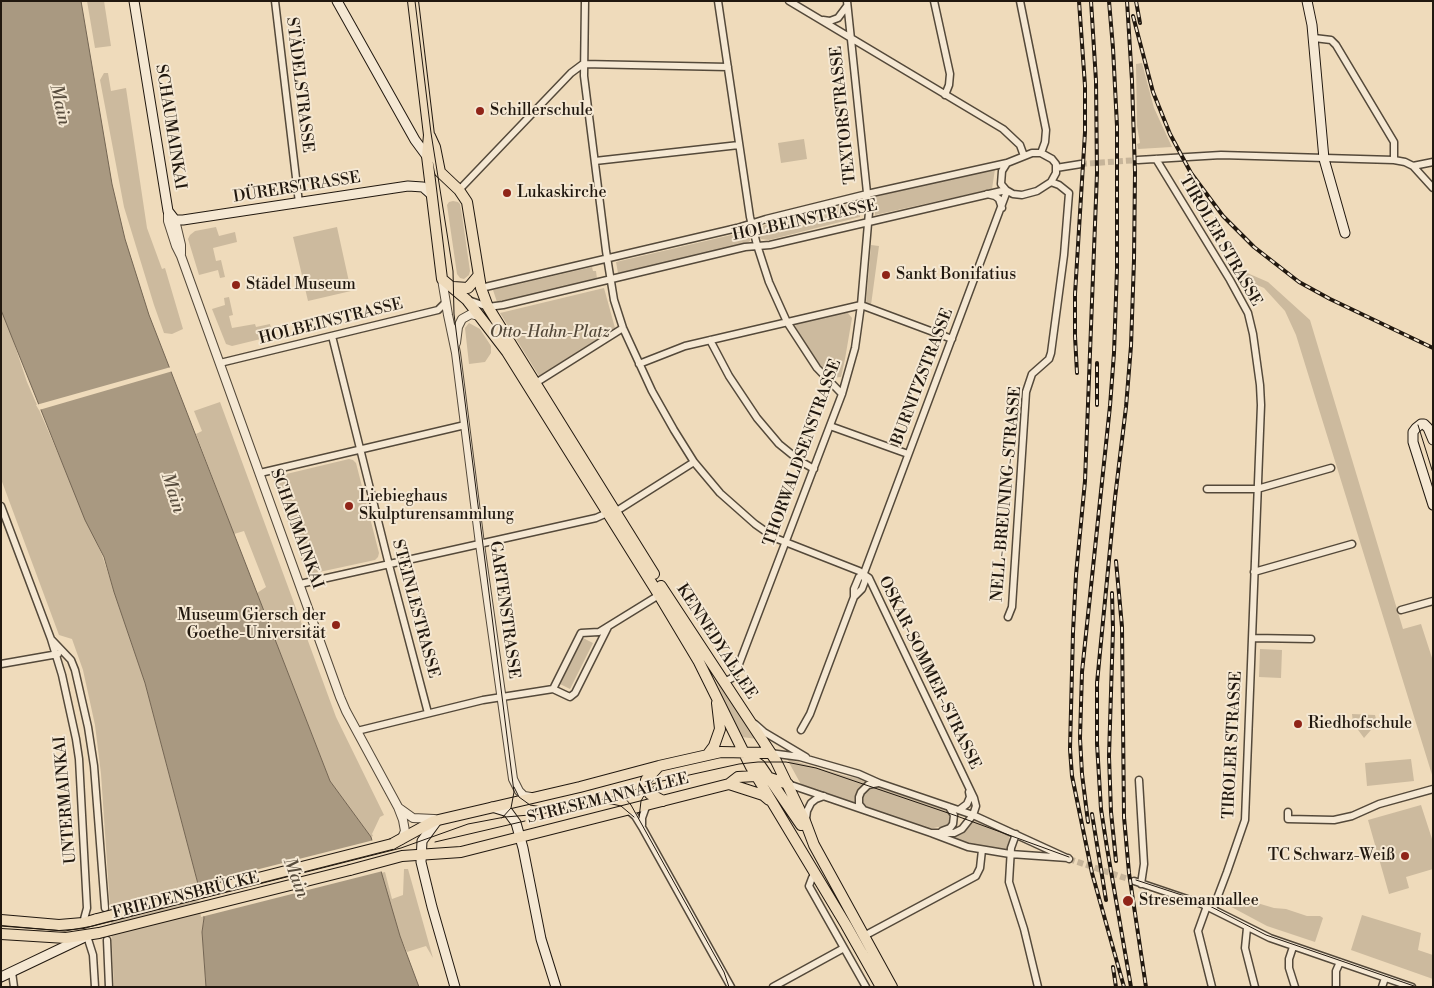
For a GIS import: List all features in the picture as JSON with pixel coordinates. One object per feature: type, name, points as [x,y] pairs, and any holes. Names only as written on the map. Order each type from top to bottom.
[{"type":"main road","name":"SCHAUMAINKAI","points":[[134,1],[168,211]]},
{"type":"main road","points":[[337,1],[415,140],[440,172],[464,197],[469,209],[478,276],[488,307]]},
{"type":"main road","name":"GARTENSTRASSE","points":[[413,1],[429,135],[427,156],[431,194],[448,284]]},
{"type":"main road","points":[[1307,1],[1311,14],[1314,38],[1324,159],[1345,233]]},
{"type":"main road","name":"GARTENSTRASSE","points":[[429,135],[435,147],[440,172]]},
{"type":"main road","points":[[431,194],[436,182],[439,181],[459,190]]},
{"type":"main road","name":"DÜRERSTRASSE","points":[[175,220],[408,186],[423,186],[431,194]]},
{"type":"main road","points":[[168,211],[175,220]]},
{"type":"main road","points":[[448,284],[468,288],[478,276]]},
{"type":"main road","points":[[448,284],[467,300],[478,316]]},
{"type":"main road","name":"KENNEDYALLEE","points":[[488,307],[699,662],[756,776],[881,987]]},
{"type":"main road","name":"KENNEDYALLEE","points":[[478,316],[507,352],[611,513],[750,720],[788,784],[814,844],[892,987]]},
{"type":"main road","points":[[1433,440],[1426,426],[1421,424],[1416,428],[1413,442],[1433,504]]},
{"type":"main road","points":[[708,754],[714,746],[720,729],[715,693]]},
{"type":"main road","points":[[744,752],[758,762],[814,844]]},
{"type":"main road","name":"STRESEMANNALLEE","points":[[396,842],[428,824],[440,820],[708,754],[770,753]]},
{"type":"main road","points":[[659,766],[648,778],[645,786],[648,793],[663,801]]},
{"type":"main road","name":"STRESEMANNALLEE","points":[[396,857],[453,853],[729,784],[738,777],[756,776],[788,784]]},
{"type":"main road","points":[[729,784],[763,795],[773,803]]},
{"type":"main road","points":[[492,807],[506,811],[516,823],[542,939],[556,987]]},
{"type":"main road","points":[[440,820],[424,837],[420,854],[428,892],[455,987]]},
{"type":"main road","name":"FRIEDENSBRÜCKE","points":[[1,920],[59,925],[83,923],[396,842]]},
{"type":"main road","name":"FRIEDENSBRÜCKE","points":[[1,934],[66,938],[103,937],[396,857]]},
{"type":"main road","points":[[1,920],[1,930]]},
{"type":"main road","points":[[1,977],[87,936]]},
{"type":"street","name":"STÄDELSTRASSE","points":[[274,1],[299,202]]},
{"type":"street","points":[[585,1],[583,64],[607,258],[623,328],[639,364],[663,411],[694,462],[736,509],[768,534],[864,573]]},
{"type":"street","points":[[718,1],[752,224],[757,245],[769,282],[787,322],[817,368],[842,394]]},
{"type":"street","points":[[789,1],[1003,129],[1020,146],[1024,156]]},
{"type":"street","points":[[934,1],[950,74],[949,85],[945,95]]},
{"type":"street","points":[[1020,1],[1046,130],[1045,142],[1041,153]]},
{"type":"street","name":"TEXTORSTRASSE","points":[[820,20],[830,21],[838,18],[845,10],[847,3]]},
{"type":"street","name":"TEXTORSTRASSE","points":[[847,3],[869,221]]},
{"type":"street","points":[[1314,38],[1331,40],[1336,45],[1394,142],[1394,160]]},
{"type":"street","points":[[459,190],[571,73],[583,64],[728,67]]},
{"type":"street","points":[[595,161],[740,145]]},
{"type":"street","points":[[1041,153],[1052,159],[1056,164],[1056,173],[1051,182],[1037,191],[1012,194],[1007,191],[1001,184],[1001,177],[1002,170],[1007,163],[1024,156],[1041,153]]},
{"type":"street","points":[[1138,160],[1221,155],[1394,160],[1413,166],[1433,188]]},
{"type":"street","name":"TIROLER STRASSE","points":[[1156,159],[1230,280],[1251,323],[1261,405],[1245,820],[1227,872],[1198,931],[1212,987]]},
{"type":"street","points":[[1413,166],[1433,162]]},
{"type":"street","name":"HOLBEINSTRASSE","points":[[481,288],[752,224],[867,194],[1007,163]]},
{"type":"street","points":[[1056,168],[1081,164]]},
{"type":"street","name":"NELL-BREUNING-STRASSE","points":[[1008,617],[1012,607],[1026,392],[1032,374],[1049,359],[1051,353],[1064,255],[1069,193],[1059,185],[1051,182]]},
{"type":"street","name":"HOLBEINSTRASSE","points":[[488,307],[757,245],[770,245],[986,194],[1007,191]]},
{"type":"street","name":"BURNITZSTRASSE","points":[[801,730],[810,714],[854,597],[854,589],[859,577],[864,573],[1007,191]]},
{"type":"street","points":[[986,194],[995,196],[1002,208]]},
{"type":"street","name":"SCHAUMAINKAI","points":[[168,211],[171,234],[181,256],[346,711],[398,807],[405,829],[404,836],[396,842]]},
{"type":"street","name":"SCHAUMAINKAI","points":[[175,220],[181,246],[181,256]]},
{"type":"street","name":"THORWALDSENSTRASSE","points":[[724,682],[732,678],[736,672],[842,394],[854,353],[861,305],[869,221]]},
{"type":"street","name":"GARTENSTRASSE","points":[[448,284],[446,302],[456,352],[480,544],[515,785],[524,796],[535,797]]},
{"type":"street","points":[[467,300],[488,307]]},
{"type":"street","name":"HOLBEINSTRASSE","points":[[220,363],[438,310],[446,302]]},
{"type":"street","points":[[639,364],[669,352],[710,340],[861,305],[952,339]]},
{"type":"street","name":"GARTENSTRASSE","points":[[456,352],[459,323],[465,316],[471,314],[478,316]]},
{"type":"street","points":[[534,384],[623,328]]},
{"type":"street","name":"STEINLESTRASSE","points":[[332,336],[428,714]]},
{"type":"street","points":[[710,340],[737,390],[764,427],[787,451],[814,469]]},
{"type":"street","points":[[260,473],[465,425]]},
{"type":"street","points":[[830,426],[908,454]]},
{"type":"street","points":[[300,584],[596,518],[611,513],[694,462]]},
{"type":"street","points":[[1207,489],[1257,489],[1331,468]]},
{"type":"street","name":"UNTERMAINKAI","points":[[1,506],[51,639],[69,704],[79,759],[87,908],[83,923]]},
{"type":"street","points":[[1254,572],[1352,544]]},
{"type":"street","name":"OSKAR-SOMMER-STRASSE","points":[[864,573],[869,578],[968,786],[976,806],[973,815]]},
{"type":"street","points":[[553,689],[581,633],[596,633],[659,595]]},
{"type":"street","points":[[1401,610],[1433,600]]},
{"type":"street","points":[[357,731],[482,700],[553,689],[570,697],[575,693],[609,626]]},
{"type":"street","points":[[1253,638],[1311,639]]},
{"type":"street","points":[[51,639],[64,652],[76,670],[88,727],[94,766],[105,908]]},
{"type":"street","points":[[1,664],[64,652]]},
{"type":"street","name":"STRESEMANNALLEE","points":[[750,720],[764,732],[811,760]]},
{"type":"street","name":"STRESEMANNALLEE","points":[[770,753],[811,760],[859,774],[879,783],[973,815],[1069,858],[1010,854],[982,850],[955,843],[788,784]]},
{"type":"street","points":[[1139,780],[1144,864],[1138,882],[1210,908],[1247,928],[1293,946],[1412,987]]},
{"type":"street","points":[[863,809],[859,804],[859,797],[862,792],[868,785],[879,783]]},
{"type":"street","name":"OSKAR-SOMMER-STRASSE","points":[[959,810],[969,801],[968,786]]},
{"type":"street","points":[[1288,812],[1288,819],[1334,820],[1352,816],[1380,804],[1433,789]]},
{"type":"street","points":[[805,821],[809,806],[816,799],[824,796]]},
{"type":"street","points":[[643,829],[642,819],[647,804]]},
{"type":"street","name":"SCHAUMAINKAI","points":[[398,807],[412,818]]},
{"type":"street","points":[[931,833],[950,828],[953,824],[954,815],[949,807]]},
{"type":"street","points":[[627,810],[635,816],[643,829],[732,987]]},
{"type":"street","name":"STRESEMANNALLEE","points":[[931,833],[954,833],[962,829],[973,815]]},
{"type":"street","name":"STRESEMANNALLEE","points":[[412,818],[440,820]]},
{"type":"street","points":[[1016,834],[1010,854],[1009,882],[1024,929],[1038,987]]},
{"type":"street","points":[[864,936],[976,876],[980,868],[982,850]]},
{"type":"street","points":[[815,874],[809,886],[866,987]]},
{"type":"street","points":[[1247,928],[1245,948],[1255,987]]},
{"type":"street","points":[[87,936],[93,955],[95,987]]},
{"type":"street","points":[[103,937],[110,987]]},
{"type":"street","points":[[1293,946],[1289,959],[1289,968],[1295,987]]},
{"type":"street","points":[[773,987],[844,948]]},
{"type":"street","points":[[1336,987],[1336,971],[1340,962]]},
{"type":"street","points":[[12,972],[14,987]]},
{"type":"street","points":[[1382,987],[1385,978]]},
{"type":"green space","points":[[87,1],[104,1],[111,46],[95,48]]},
{"type":"green space","points":[[1142,63],[1154,108],[1172,147],[1138,149],[1137,144],[1140,143],[1137,126],[1136,64]]},
{"type":"green space","points":[[104,73],[108,73],[111,91],[126,88],[147,228],[162,269],[165,268],[183,329],[172,334],[164,333],[124,207],[100,80]]},
{"type":"green space","points":[[804,139],[807,159],[781,163],[778,143]]},
{"type":"green space","points":[[995,169],[992,189],[875,215],[874,197]]},
{"type":"green space","points":[[453,201],[460,204],[470,271],[469,275],[464,279],[460,278],[457,274],[447,205]]},
{"type":"green space","points":[[859,201],[860,217],[769,240],[758,237],[758,229],[765,225]]},
{"type":"green space","points":[[216,227],[219,236],[235,232],[237,242],[213,248],[216,261],[221,260],[225,277],[220,278],[218,270],[199,275],[188,239],[195,231]]},
{"type":"green space","points":[[337,227],[351,291],[308,301],[293,237]]},
{"type":"green space","points":[[744,232],[751,234],[750,241],[747,243],[618,273],[616,262]]},
{"type":"green space","points":[[871,245],[879,246],[871,305],[866,304]]},
{"type":"green space","points":[[592,267],[593,271],[596,271],[597,279],[497,302],[493,290]]},
{"type":"green space","points":[[1245,272],[1268,282],[1310,320],[1403,629],[1421,624],[1433,661],[1433,778],[1296,335],[1285,311],[1264,288],[1243,279],[1237,280],[1234,273]]},
{"type":"green space","name":"Otto-Hahn-Platz","points":[[604,288],[615,328],[539,376],[500,313]]},
{"type":"green space","points":[[229,297],[233,315],[229,316],[232,328],[255,324],[256,327],[270,324],[273,336],[232,346],[226,344],[212,309],[225,305],[224,298]]},
{"type":"green space","points":[[1,304],[27,382],[102,555],[145,683],[198,884],[204,918],[202,932],[206,987],[114,987],[101,774],[95,725],[83,670],[72,639],[59,635],[1,479]]},
{"type":"green space","points":[[847,312],[852,318],[841,377],[831,378],[814,359],[795,326],[796,324]]},
{"type":"green space","points":[[469,323],[480,329],[491,346],[491,353],[485,362],[469,364],[465,328]]},
{"type":"green space","points":[[220,402],[336,717],[384,815],[380,817],[371,837],[330,781],[257,593],[266,587],[244,531],[234,534],[196,434],[202,431],[194,411]]},
{"type":"green space","points":[[349,459],[356,463],[379,553],[378,557],[375,560],[310,574],[305,570],[274,480],[278,476]]},
{"type":"green space","points":[[583,638],[593,643],[570,689],[560,684]]},
{"type":"green space","points":[[1260,649],[1282,650],[1281,678],[1259,677]]},
{"type":"green space","points":[[715,677],[757,739],[742,737]]},
{"type":"green space","points":[[1352,714],[1375,715],[1377,723],[1364,738],[1353,723]]},
{"type":"green space","points":[[787,759],[867,780],[860,789],[857,806],[803,788]]},
{"type":"green space","points":[[1411,759],[1414,781],[1367,786],[1365,763]]},
{"type":"green space","points":[[878,787],[945,810],[949,814],[950,823],[944,828],[929,829],[868,809],[863,803],[863,795],[868,788]]},
{"type":"green space","name":"TC Schwarz-Weiß","points":[[1421,805],[1433,842],[1433,869],[1406,877],[1409,888],[1389,894],[1368,820]]},
{"type":"green space","points":[[973,819],[1008,834],[1010,841],[1005,851],[971,845],[943,836],[949,836]]},
{"type":"green space","points":[[404,869],[408,869],[433,958],[426,946],[407,952],[400,936],[381,873],[385,872],[392,899],[403,895]]},
{"type":"green space","points":[[1237,897],[1307,916],[1320,916],[1323,918],[1315,942],[1267,926],[1222,902],[1224,898]]},
{"type":"green space","points":[[1362,915],[1421,933],[1418,950],[1433,955],[1433,979],[1351,950]]},
{"type":"water","name":"Main","points":[[1,1],[81,1],[112,184],[125,239],[149,315],[330,781],[371,837],[400,936],[419,987],[206,987],[202,932],[204,918],[198,884],[145,683],[104,557],[85,520],[1,310]]},
{"type":"pier","points":[[171,367],[173,371],[39,410],[36,405]]},
{"type":"pier","points":[[374,840],[383,871],[201,917],[196,885]]},
{"type":"tunnel","points":[[1081,164],[1138,160]]},
{"type":"tunnel","points":[[1069,859],[1134,881]]},
{"type":"tram line","points":[[415,1],[431,133],[453,271],[454,314],[514,792],[511,808],[502,818]]},
{"type":"tram line","points":[[1418,425],[1433,473]]},
{"type":"tram line","points":[[1,926],[65,931],[93,926],[401,848],[468,824],[505,817],[542,814],[612,797],[662,781],[739,764],[758,762],[786,762],[816,768],[1069,857]]},
{"type":"tram line","points":[[639,818],[641,801],[646,792],[656,785]]},
{"type":"tram line","points":[[514,787],[519,797],[530,805],[542,807],[552,805]]},
{"type":"tram line","points":[[614,793],[623,796],[631,805],[724,972],[729,987]]},
{"type":"tram line","points":[[601,804],[621,806],[634,817]]},
{"type":"tram line","points":[[435,842],[525,821]]},
{"type":"tram line","points":[[1136,880],[1200,901],[1266,935],[1417,987]]},
{"type":"railway","points":[[1077,373],[1075,294],[1085,132],[1085,86],[1079,1]]},
{"type":"railway","points":[[1091,1],[1096,81],[1097,173],[1085,481],[1076,575],[1073,632],[1070,749],[1072,776],[1092,873],[1124,987]]},
{"type":"railway","points":[[1088,822],[1080,738],[1082,672],[1110,406],[1117,269],[1117,126],[1109,1]]},
{"type":"railway","points":[[1127,1],[1135,172],[1131,346],[1097,683],[1097,744],[1101,809],[1131,987]]},
{"type":"railway","points":[[1136,1],[1140,23]]},
{"type":"railway","points":[[1133,16],[1153,92],[1170,134],[1191,173],[1223,216],[1254,247],[1299,282],[1330,299],[1433,348]]},
{"type":"railway","points":[[1097,363],[1097,405]]},
{"type":"railway","points":[[1116,561],[1122,627],[1124,817],[1129,873],[1146,987]]},
{"type":"railway","points":[[1112,593],[1113,629],[1109,756],[1111,812],[1116,861]]},
{"type":"railway","points":[[1092,814],[1106,900]]},
{"type":"railway","points":[[1113,967],[1116,987]]},
{"type":"place","name":"Schillerschule","points":[[480,111]]},
{"type":"place","name":"Lukaskirche","points":[[507,193]]},
{"type":"place","name":"Sankt Bonifatius","points":[[886,275]]},
{"type":"place","name":"Städel Museum","points":[[236,285]]},
{"type":"place","name":"Liebieghaus Skulpturensammlung","points":[[349,506]]},
{"type":"place","name":"Museum Giersch der Goethe-Universität","points":[[336,625]]},
{"type":"place","name":"Riedhofschule","points":[[1298,724]]},
{"type":"place","name":"TC Schwarz-Weiß","points":[[1405,856]]},
{"type":"place","name":"Stresemannallee","points":[[1128,901]]}]
